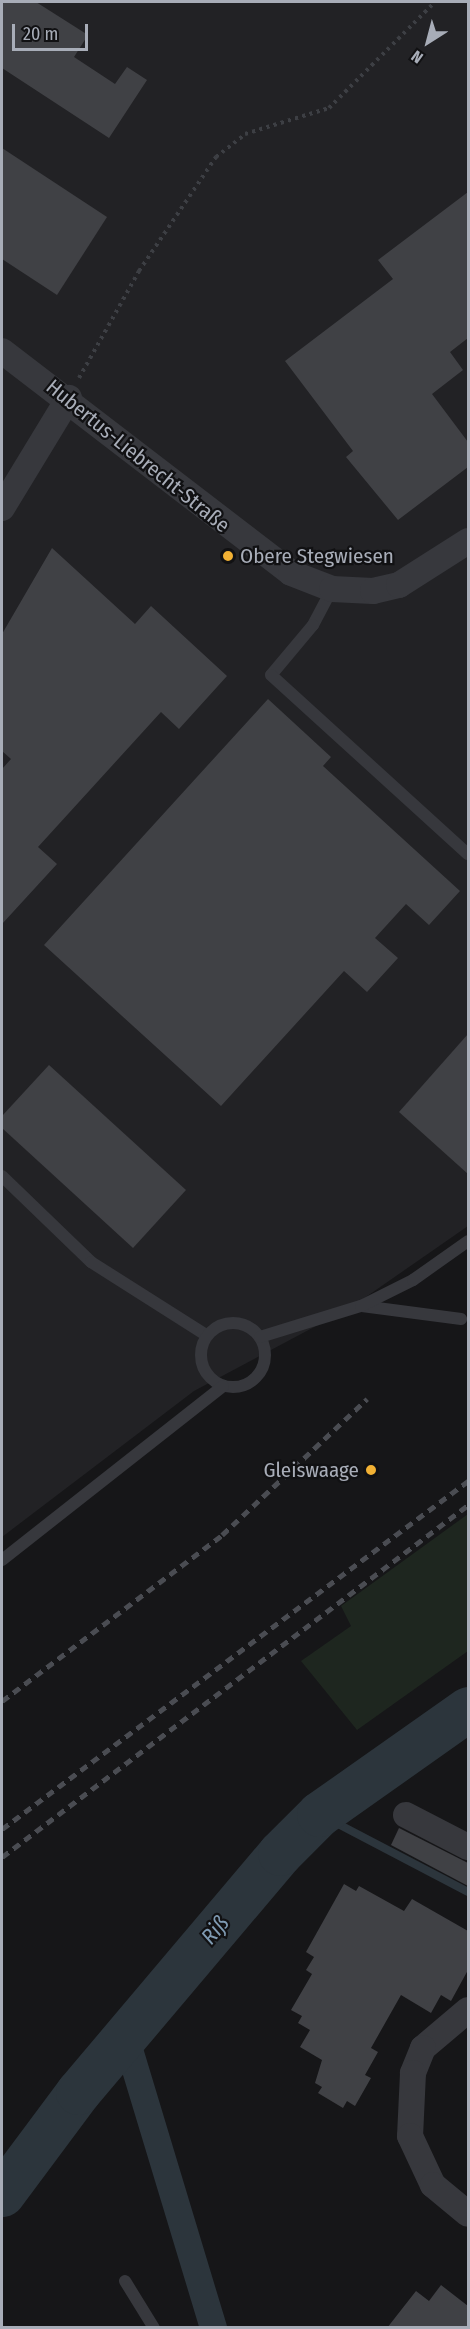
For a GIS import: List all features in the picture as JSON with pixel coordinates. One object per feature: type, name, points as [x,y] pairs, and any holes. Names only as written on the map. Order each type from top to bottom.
[{"type":"street","name":"Hubertus-Liebrecht-Straße","points":[[2,351],[69,398],[245,542],[291,573],[332,589],[373,591],[399,585],[468,541]]},
{"type":"street","points":[[2,508],[69,398]]},
{"type":"street","points":[[406,1815],[468,1847]]},
{"type":"street","points":[[468,2010],[423,2048],[413,2073],[410,2136],[433,2185],[468,2214]]},
{"type":"lane","points":[[332,589],[313,625],[271,675],[468,854]]},
{"type":"lane","points":[[2,1176],[91,1262],[206,1335]]},
{"type":"lane","points":[[260,1337],[361,1306],[413,1280],[468,1241]]},
{"type":"lane","points":[[361,1306],[395,1307],[461,1319]]},
{"type":"lane","points":[[2,1560],[223,1386],[254,1380],[266,1352],[260,1337],[234,1322],[206,1335],[200,1354],[206,1374],[223,1386]]},
{"type":"lane","points":[[125,2282],[154,2328]]},
{"type":"path","points":[[69,398],[139,271],[216,157],[245,134],[328,108],[435,2]]},
{"type":"shaded area","points":[[2,2],[468,2],[468,1226],[350,1308],[194,1391],[2,1537]]},
{"type":"shaded area","points":[[468,1514],[468,1651],[357,1730],[301,1661],[351,1626],[341,1606]]},
{"type":"building","points":[[2,2],[36,2],[88,35],[74,57],[115,84],[127,67],[147,80],[109,138],[2,68]]},
{"type":"building","points":[[2,148],[107,217],[57,295],[2,259]]},
{"type":"building","points":[[468,192],[468,338],[450,352],[463,370],[432,394],[468,442],[468,467],[398,520],[346,457],[353,451],[285,361],[393,279],[378,260]]},
{"type":"building","points":[[52,548],[135,624],[151,606],[227,676],[179,729],[161,712],[38,847],[57,864],[2,924],[2,769],[11,759],[2,751],[2,634]]},
{"type":"building","points":[[268,699],[331,757],[323,766],[460,891],[429,925],[406,904],[375,938],[398,958],[367,992],[344,971],[221,1106],[44,945]]},
{"type":"building","points":[[468,1034],[468,1174],[399,1112]]},
{"type":"building","points":[[49,1065],[186,1190],[133,1248],[2,1128],[2,1116]]},
{"type":"building","points":[[399,1828],[468,1863],[468,1886],[391,1845]]},
{"type":"building","points":[[344,1884],[356,1891],[359,1886],[404,1911],[412,1899],[468,1931],[468,1970],[451,2001],[441,1995],[431,2013],[401,1995],[371,2048],[378,2052],[365,2075],[371,2078],[355,2106],[347,2101],[343,2108],[318,2093],[322,2087],[315,2083],[322,2060],[300,2047],[310,2030],[298,2023],[302,2016],[291,2010],[312,1974],[306,1970],[314,1957],[306,1952]]},
{"type":"building","points":[[441,2285],[468,2306],[468,2328],[387,2328],[416,2291],[429,2301]]},
{"type":"waterway","name":"Riß","points":[[2,2194],[78,2092],[280,1853],[319,1814],[468,1709]]},
{"type":"waterway","points":[[319,1814],[468,1892]]},
{"type":"waterway","points":[[125,2036],[213,2328]]},
{"type":"railway","points":[[2,1701],[222,1535],[367,1399]]},
{"type":"railway","points":[[2,1829],[468,1481]]},
{"type":"railway","points":[[2,1857],[468,1505]]},
{"type":"place","name":"Obere Stegwiesen","points":[[228,556]]},
{"type":"place","name":"Gleiswaage","points":[[371,1470]]}]
